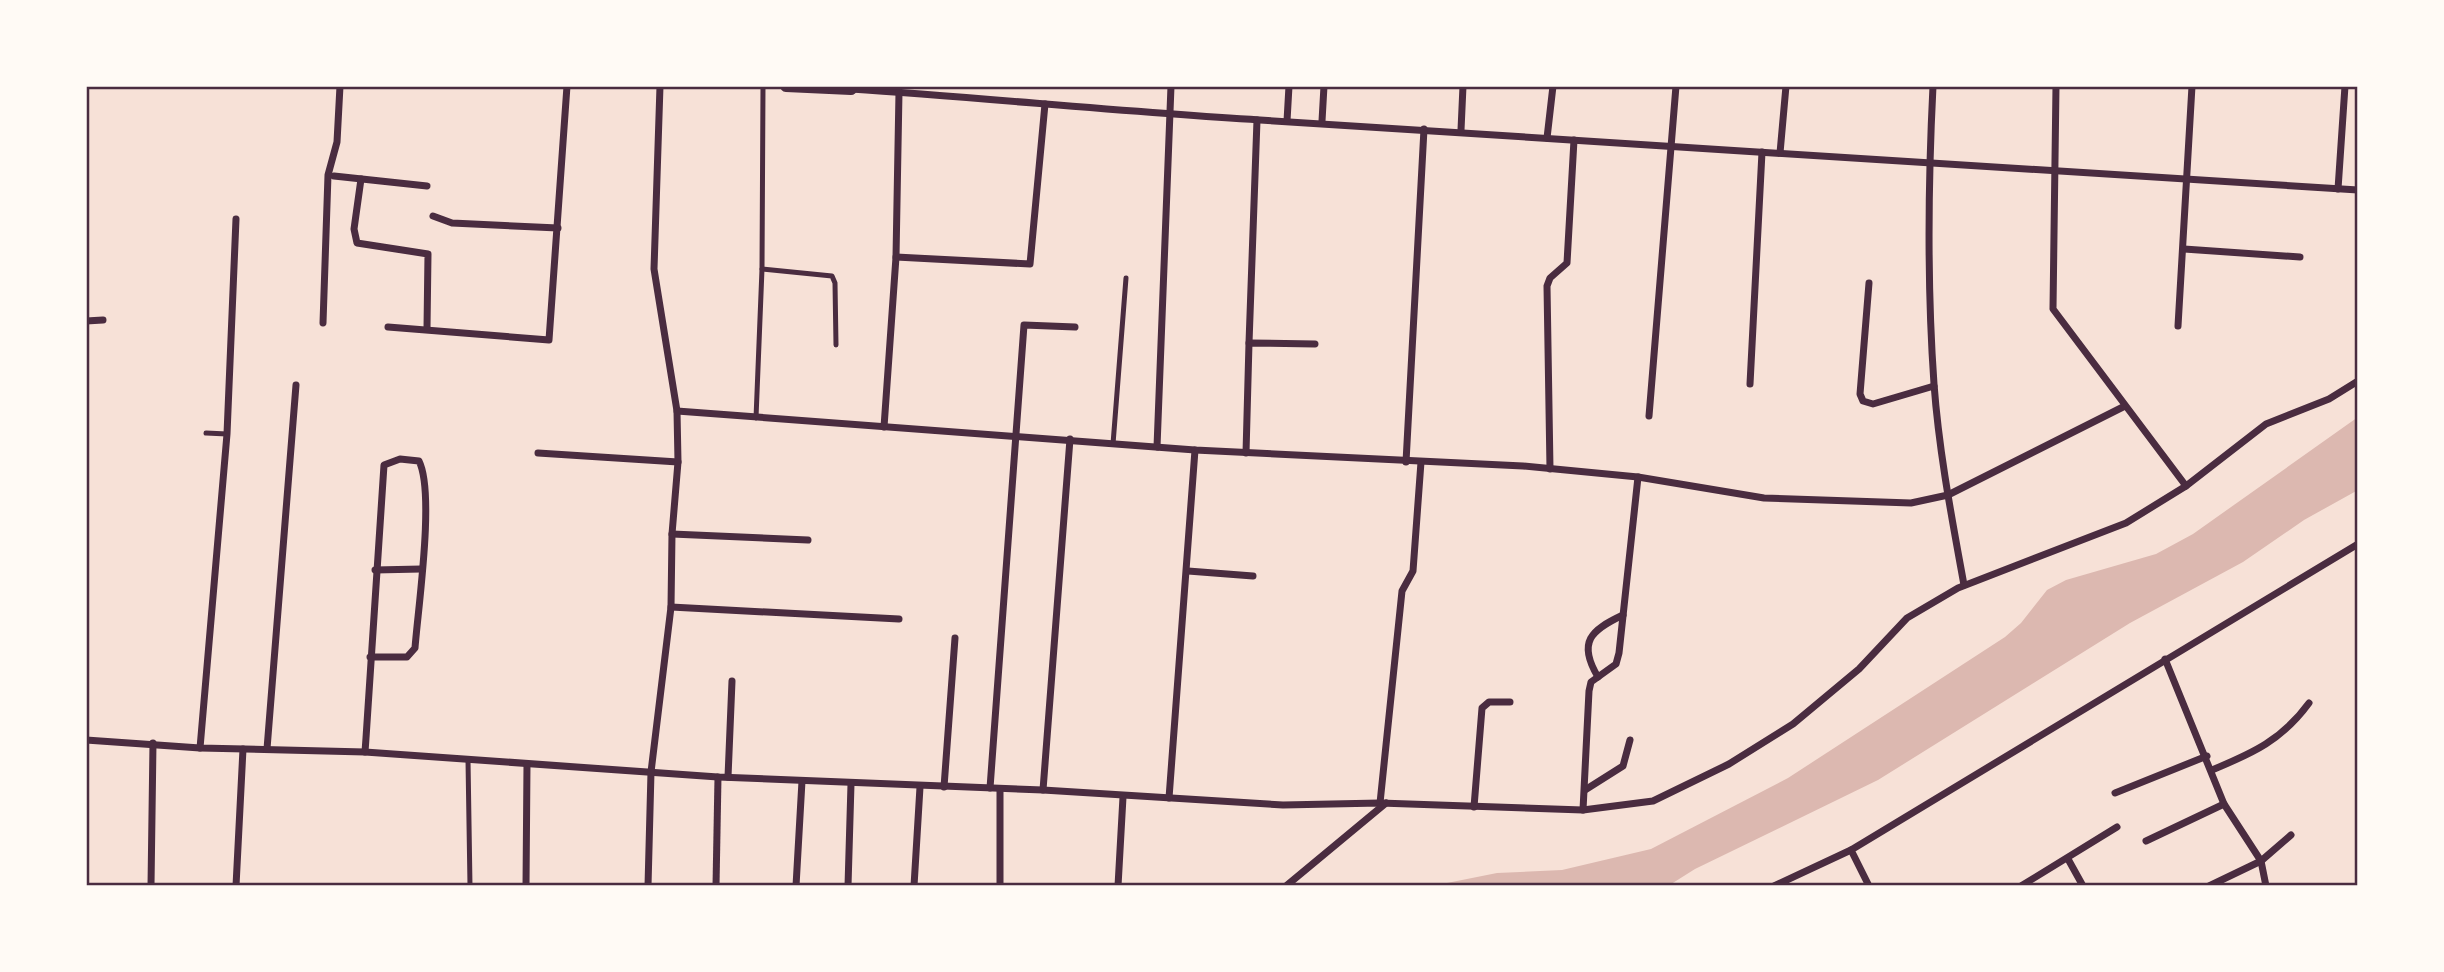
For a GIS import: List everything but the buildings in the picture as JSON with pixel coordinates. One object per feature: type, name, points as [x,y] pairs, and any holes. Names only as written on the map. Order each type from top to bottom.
[{"type":"street","points":[[323,323],[328,175],[337,142],[340,86]]},
{"type":"street","points":[[388,327],[549,340],[567,86]]},
{"type":"street","points":[[648,886],[651,772],[671,607],[672,534],[678,462],[677,411],[654,269],[660,86]]},
{"type":"street","points":[[786,86],[851,87],[899,92],[916,90],[1045,104],[1257,120],[1322,121],[1670,148],[2358,190]]},
{"type":"street","points":[[1157,447],[1171,86]]},
{"type":"street","points":[[1287,121],[1289,86]]},
{"type":"street","points":[[1322,121],[1324,86]]},
{"type":"street","points":[[1461,130],[1463,86]]},
{"type":"street","points":[[1548,138],[1553,86]]},
{"type":"street","points":[[1649,416],[1676,86]]},
{"type":"street","points":[[1780,153],[1787,86]]},
{"type":"street","points":[[1933,86],[1929,163],[1934,386],[1948,495],[1964,585]]},
{"type":"street","points":[[2056,86],[2053,309],[2123,407],[2186,486]]},
{"type":"street","points":[[2178,326],[2192,86]]},
{"type":"street","points":[[2337,189],[2345,86]]},
{"type":"street","points":[[884,427],[896,257],[899,92]]},
{"type":"street","points":[[896,257],[1030,264],[1045,104]]},
{"type":"street","points":[[1246,453],[1257,120]]},
{"type":"street","points":[[1406,462],[1424,129]]},
{"type":"street","points":[[1550,469],[1547,286],[1550,278],[1567,263],[1574,140]]},
{"type":"street","points":[[1749,384],[1762,152]]},
{"type":"street","points":[[334,176],[427,186]]},
{"type":"street","points":[[360,178],[354,229],[356,243],[428,254],[426,328]]},
{"type":"street","points":[[433,216],[452,223],[558,228]]},
{"type":"street","points":[[200,748],[227,434],[236,219]]},
{"type":"street","points":[[2184,249],[2300,257]]},
{"type":"street","points":[[1869,283],[1860,394],[1863,401],[1873,404],[1934,386]]},
{"type":"street","points":[[86,321],[103,320]]},
{"type":"street","points":[[990,788],[1024,325],[1075,327]]},
{"type":"street","points":[[1249,343],[1315,344]]},
{"type":"street","points":[[86,740],[200,748],[365,752],[718,777],[1043,790],[1283,805],[1383,803],[1583,810],[1653,801],[1729,764],[1793,724],[1859,669],[1907,618],[1964,585],[2126,523],[2186,486],[2266,424],[2329,399],[2358,381]]},
{"type":"street","points":[[267,749],[296,385]]},
{"type":"street","points":[[677,411],[1195,450],[1550,469],[1638,477],[1764,498],[1911,503],[1948,495],[2123,407]]},
{"type":"street","points":[[1043,790],[1070,439]]},
{"type":"street","points":[[1169,798],[1195,450]]},
{"type":"street","points":[[538,453],[678,462]]},
{"type":"street","points":[[365,752],[370,657],[375,570],[384,465],[411,458],[419,461],[424,471],[415,648],[407,657],[370,657]]},
{"type":"street","points":[[1286,886],[1383,803],[1402,591],[1413,570],[1421,462]]},
{"type":"street","points":[[1583,810],[1589,691],[1591,682],[1616,664],[1638,477]]},
{"type":"street","points":[[672,534],[808,540]]},
{"type":"street","points":[[1774,886],[1851,849],[2358,544]]},
{"type":"street","points":[[375,570],[421,569]]},
{"type":"street","points":[[1188,571],[1253,576]]},
{"type":"street","points":[[671,607],[899,620]]},
{"type":"street","points":[[1598,677],[1588,653],[1590,636],[1599,626],[1623,615]]},
{"type":"street","points":[[944,787],[956,638]]},
{"type":"street","points":[[2165,659],[2207,756],[2224,804],[2261,861],[2266,886]]},
{"type":"street","points":[[728,777],[732,681]]},
{"type":"street","points":[[1474,807],[1482,708],[1489,702],[1510,702]]},
{"type":"street","points":[[2212,770],[2257,751],[2292,726],[2309,703]]},
{"type":"street","points":[[1585,790],[1623,766],[1628,756],[1630,740]]},
{"type":"street","points":[[151,886],[155,775],[153,743]]},
{"type":"street","points":[[236,886],[243,749]]},
{"type":"street","points":[[2115,793],[2207,756]]},
{"type":"street","points":[[526,886],[527,764]]},
{"type":"street","points":[[716,886],[718,777]]},
{"type":"street","points":[[796,886],[802,781]]},
{"type":"street","points":[[848,886],[851,784]]},
{"type":"street","points":[[914,886],[920,787]]},
{"type":"street","points":[[1000,789],[1000,886]]},
{"type":"street","points":[[1118,886],[1123,797]]},
{"type":"street","points":[[2146,841],[2224,804]]},
{"type":"street","points":[[2021,886],[2117,827]]},
{"type":"street","points":[[2209,886],[2261,861],[2291,835]]},
{"type":"street","points":[[1851,849],[1869,886]]},
{"type":"street","points":[[2068,859],[2083,886]]},
{"type":"lane","points":[[756,418],[762,269],[763,86]]},
{"type":"lane","points":[[762,269],[832,276],[835,283],[836,345]]},
{"type":"lane","points":[[1113,444],[1125,278]]},
{"type":"lane","points":[[206,433],[227,434]]},
{"type":"lane","points":[[468,760],[470,886]]},
{"type":"shaded area","points":[[2358,417],[2358,490],[2304,520],[2243,562],[2130,623],[1878,780],[1695,869],[1668,886],[1432,886],[1497,873],[1562,870],[1651,849],[1788,778],[2005,637],[2021,623],[2047,590],[2066,580],[2156,554],[2193,534]]}]
